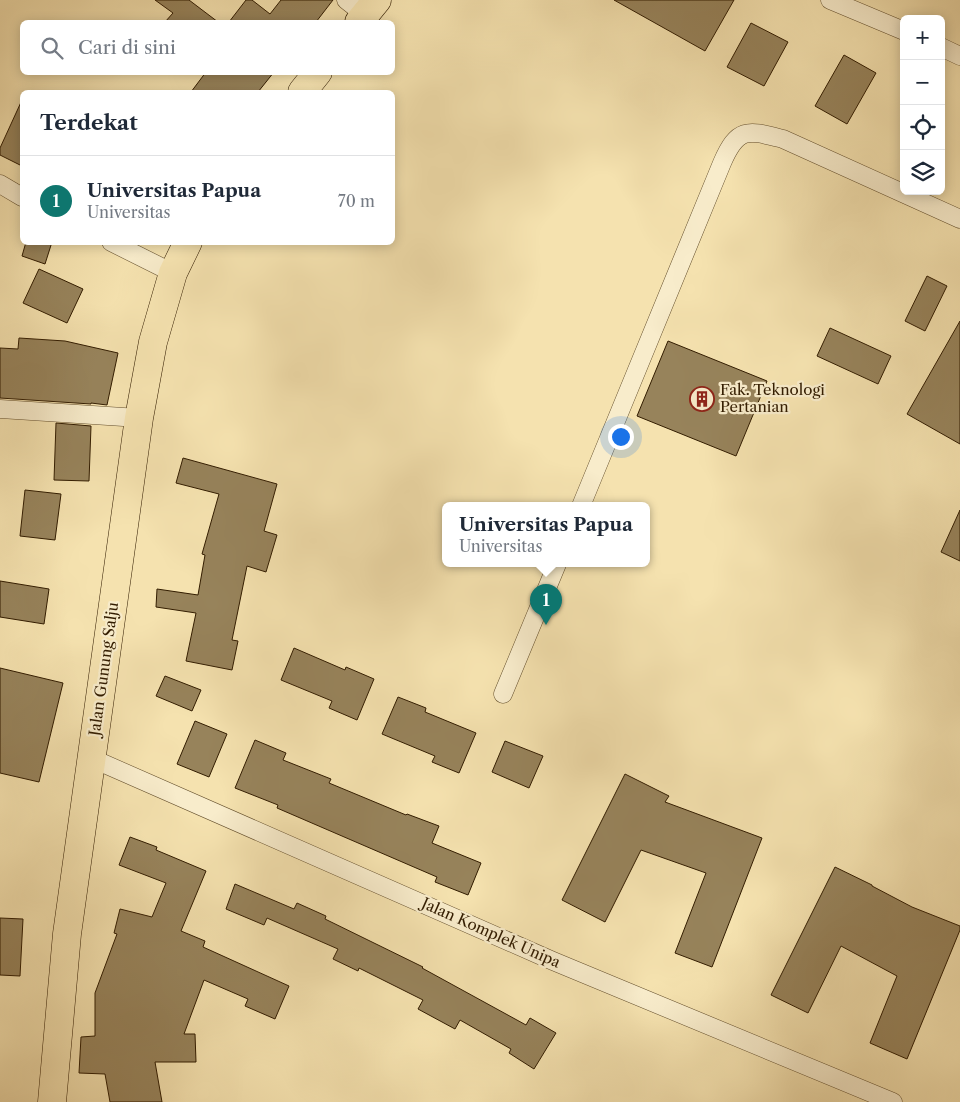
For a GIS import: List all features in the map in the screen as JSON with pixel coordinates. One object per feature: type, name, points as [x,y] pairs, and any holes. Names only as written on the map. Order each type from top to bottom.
[{"type":"main road","points":[[304,90],[316,75]]},
{"type":"main road","name":"Jalan Gunung Salju","points":[[52,1102],[67,934],[139,418],[152,342],[173,273],[187,245]]},
{"type":"street","points":[[830,0],[900,29]]},
{"type":"street","points":[[945,50],[960,56]]},
{"type":"street","points":[[583,502],[722,162],[730,145],[736,138],[745,134],[759,133],[783,139],[960,219]]},
{"type":"street","points":[[0,184],[20,196]]},
{"type":"street","points":[[117,245],[173,273]]},
{"type":"street","points":[[0,409],[139,418]]},
{"type":"street","points":[[503,694],[556,567]]},
{"type":"street","name":"Jalan Komplek Unipa","points":[[91,758],[553,961],[893,1102]]},
{"type":"building","points":[[155,0],[189,0],[215,20],[167,20],[173,13]]},
{"type":"building","points":[[246,0],[252,0],[270,14],[281,0],[333,0],[318,20],[231,20]]},
{"type":"building","points":[[614,0],[734,0],[705,51]]},
{"type":"building","points":[[751,23],[788,42],[764,86],[727,67]]},
{"type":"building","points":[[844,55],[876,73],[847,124],[815,106]]},
{"type":"building","points":[[204,75],[272,75],[260,90],[192,90]]},
{"type":"building","points":[[20,104],[20,165],[0,155],[0,148]]},
{"type":"building","points":[[25,245],[51,245],[45,264],[22,256]]},
{"type":"building","points":[[39,269],[83,289],[67,323],[23,303]]},
{"type":"building","points":[[927,276],[947,286],[925,331],[905,321]]},
{"type":"building","points":[[960,321],[960,444],[907,414]]},
{"type":"building","points":[[830,328],[891,356],[878,384],[817,356]]},
{"type":"building","points":[[19,338],[65,341],[118,353],[107,405],[0,398],[0,348],[18,349]]},
{"type":"building","name":"Fak. Teknologi Pertanian","points":[[668,341],[767,381],[736,456],[637,416]]},
{"type":"building","points":[[56,423],[91,426],[89,481],[54,480]]},
{"type":"building","points":[[183,458],[277,484],[264,531],[277,535],[266,572],[247,566],[232,640],[238,641],[232,670],[186,661],[196,613],[156,607],[157,589],[198,595],[205,555],[202,554],[219,494],[176,483]]},
{"type":"building","points":[[25,490],[61,494],[55,540],[20,536]]},
{"type":"building","points":[[960,510],[960,561],[941,552]]},
{"type":"building","points":[[0,581],[49,589],[44,624],[0,617]]},
{"type":"building","points":[[294,648],[345,670],[346,667],[374,679],[357,720],[329,708],[332,701],[281,680]]},
{"type":"building","points":[[0,668],[63,683],[39,782],[0,773]]},
{"type":"building","points":[[165,676],[201,690],[192,711],[156,696]]},
{"type":"building","points":[[398,697],[426,708],[425,712],[476,733],[459,773],[432,762],[435,756],[382,734]]},
{"type":"building","points":[[195,721],[227,734],[209,777],[177,764]]},
{"type":"building","points":[[255,740],[286,753],[283,760],[331,779],[329,783],[406,815],[439,826],[432,843],[481,863],[468,895],[435,882],[437,877],[277,808],[278,805],[235,788]]},
{"type":"building","points":[[505,741],[543,756],[529,788],[492,772]]},
{"type":"building","points":[[625,774],[669,796],[665,802],[762,838],[712,967],[675,953],[706,873],[641,850],[605,922],[562,900]]},
{"type":"building","points":[[130,837],[157,847],[156,850],[206,871],[181,931],[205,941],[203,947],[289,986],[275,1019],[245,1006],[248,999],[204,980],[184,1034],[195,1034],[196,1062],[155,1062],[162,1102],[110,1102],[105,1074],[79,1073],[81,1037],[95,1036],[95,993],[117,934],[114,933],[120,909],[152,917],[166,883],[119,865]]},
{"type":"building","points":[[835,867],[912,907],[960,926],[907,1059],[870,1043],[897,976],[841,946],[808,1013],[771,995]]},
{"type":"building","points":[[235,884],[294,909],[297,903],[326,916],[325,919],[423,967],[526,1025],[530,1018],[556,1033],[534,1069],[509,1053],[511,1049],[460,1020],[455,1029],[418,1009],[423,1000],[359,968],[358,971],[333,959],[338,949],[267,918],[264,925],[226,909]]},
{"type":"building","points":[[0,918],[23,919],[20,976],[0,975]]},
{"type":"place","name":"Fak. Teknologi Pertanian","points":[[702,399]]},
{"type":"place","name":"Universitas Papua","points":[[546,625]]}]
